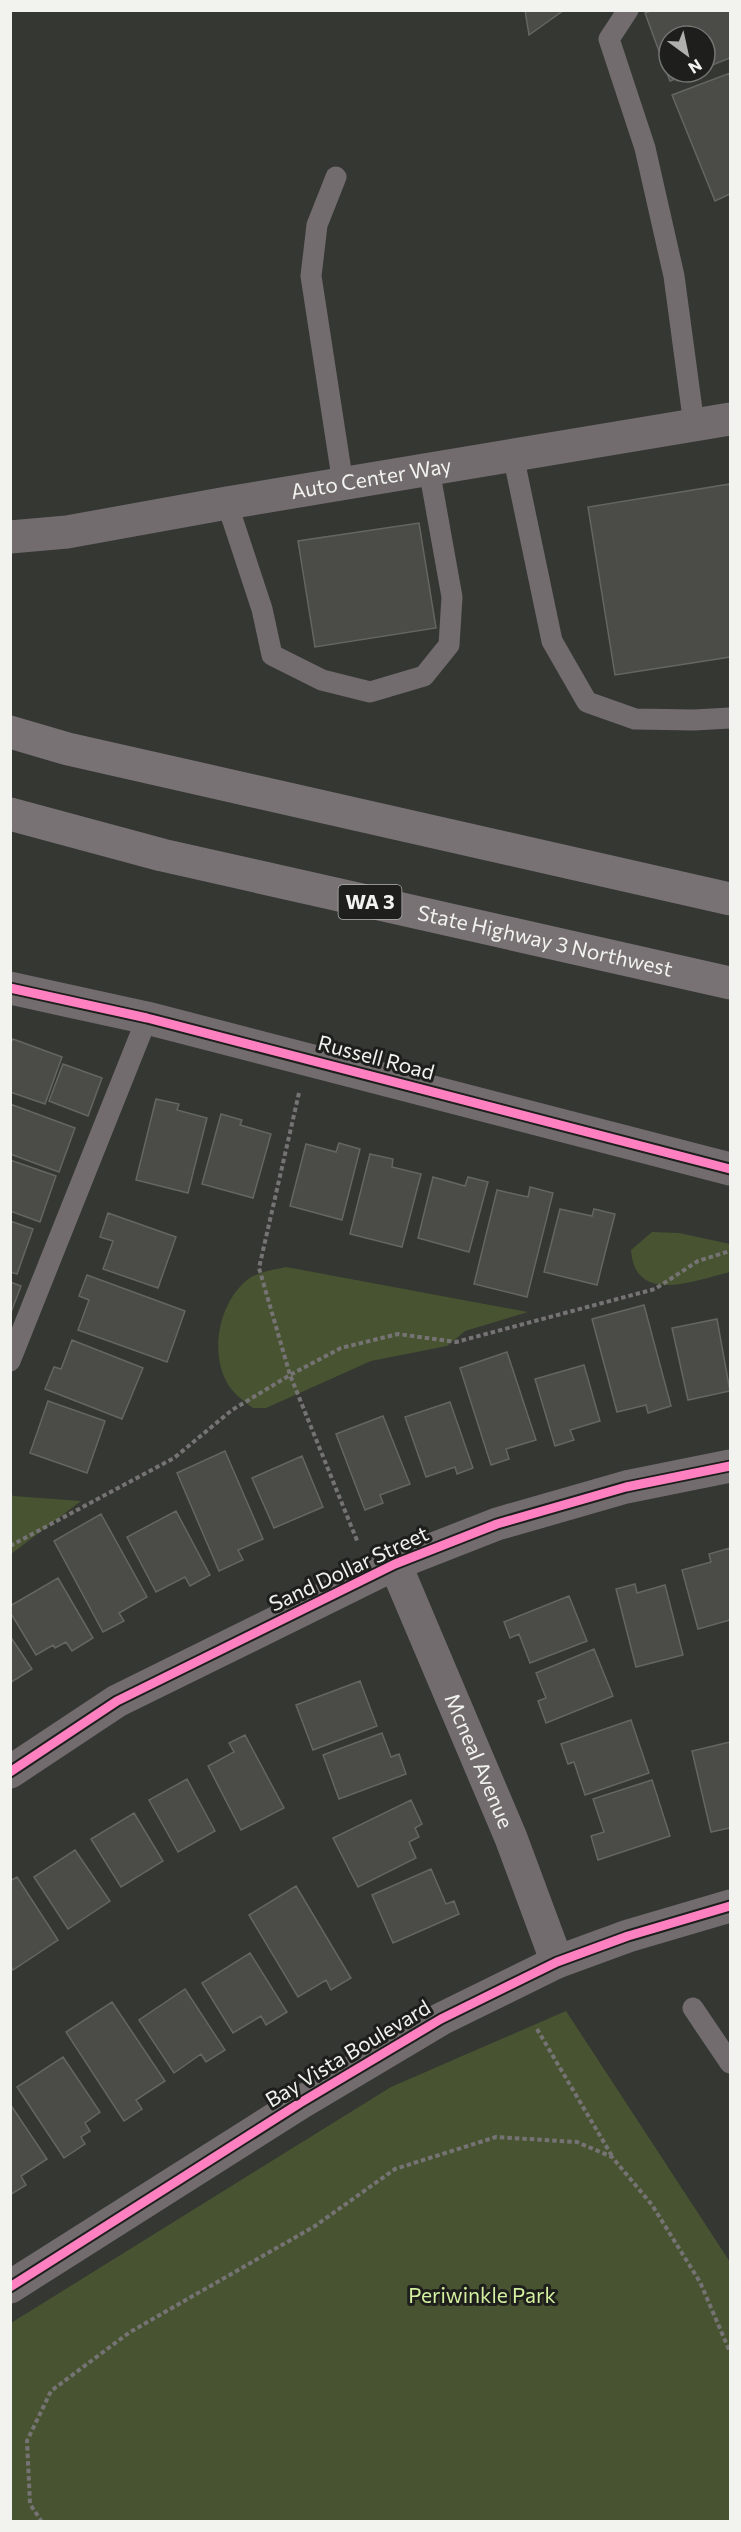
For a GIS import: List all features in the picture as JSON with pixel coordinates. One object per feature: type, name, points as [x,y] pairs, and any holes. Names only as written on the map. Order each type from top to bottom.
[{"type":"highway","points":[[10,732],[68,749],[730,899]]},
{"type":"highway","name":"State Highway 3 Northwest","points":[[10,814],[162,855],[730,983]]},
{"type":"street","name":"Auto Center Way","points":[[10,537],[67,532],[227,502],[730,419]]},
{"type":"street","name":"Russell Road","points":[[10,988],[147,1018],[730,1169]]},
{"type":"street","name":"Sand Dollar Street","points":[[10,1772],[117,1701],[395,1564],[497,1524],[626,1487],[730,1466]]},
{"type":"street","name":"Mcneal Avenue","points":[[395,1564],[511,1838],[557,1962]]},
{"type":"street","name":"Bay Vista Boulevard","points":[[10,2287],[381,2053],[441,2019],[557,1962],[628,1936],[730,1906]]},
{"type":"lane","points":[[628,10],[609,39],[645,148],[671,264],[694,425]]},
{"type":"lane","points":[[336,177],[317,225],[311,276],[343,484]]},
{"type":"lane","points":[[513,455],[552,640],[587,702],[635,719],[730,718]]},
{"type":"lane","points":[[227,502],[262,609],[272,655],[322,680],[370,692],[424,676],[449,645],[452,597],[429,469]]},
{"type":"lane","points":[[10,1361],[147,1018]]},
{"type":"lane","points":[[693,2008],[730,2063]]},
{"type":"path","points":[[301,1086],[259,1269],[290,1375],[360,1546]]},
{"type":"path","points":[[10,1546],[33,1536],[174,1458],[232,1410],[341,1348],[398,1334],[456,1342],[655,1289],[698,1261],[730,1251]]},
{"type":"path","points":[[537,2029],[612,2157],[652,2205],[700,2282],[730,2352]]},
{"type":"path","points":[[42,2522],[30,2504],[27,2441],[51,2391],[130,2332],[315,2226],[394,2169],[495,2137],[577,2142],[612,2157]]},
{"type":"green space","points":[[652,1232],[679,1233],[730,1244],[730,1272],[669,1285],[655,1284],[643,1278],[635,1267],[631,1250]]},
{"type":"green space","points":[[286,1267],[528,1312],[465,1331],[447,1346],[371,1361],[266,1408],[253,1408],[234,1392],[223,1374],[218,1345],[223,1316],[237,1290],[247,1280],[260,1273]]},
{"type":"green space","points":[[11,1493],[13,1496],[81,1501],[11,1554]]},
{"type":"green space","name":"Periwinkle Park","points":[[566,2011],[730,2262],[730,2521],[11,2521],[11,2323],[391,2087]]},
{"type":"building","points":[[525,10],[564,10],[529,35]]},
{"type":"building","points":[[653,10],[730,10],[730,58],[717,63],[717,24],[657,24],[657,46],[645,13]]},
{"type":"building","points":[[730,73],[730,194],[715,201],[672,95],[701,84],[717,84],[717,78]]},
{"type":"building","points":[[730,484],[730,657],[615,675],[588,507]]},
{"type":"building","points":[[419,523],[436,628],[315,647],[298,541]]},
{"type":"building","points":[[13,1039],[62,1057],[45,1104],[10,1092],[10,1045]]},
{"type":"building","points":[[63,1064],[102,1078],[88,1116],[49,1101]]},
{"type":"building","points":[[156,1099],[179,1104],[177,1110],[207,1118],[188,1193],[136,1180]]},
{"type":"building","points":[[10,1104],[75,1128],[59,1172],[10,1154]]},
{"type":"building","points":[[221,1114],[242,1120],[240,1125],[271,1134],[253,1198],[202,1184]]},
{"type":"building","points":[[339,1143],[360,1149],[342,1220],[290,1206],[306,1144],[336,1152]]},
{"type":"building","points":[[370,1154],[393,1159],[392,1167],[421,1174],[402,1247],[350,1234]]},
{"type":"building","points":[[10,1160],[56,1176],[40,1222],[10,1211]]},
{"type":"building","points":[[433,1177],[465,1186],[468,1177],[488,1182],[469,1252],[418,1238]]},
{"type":"building","points":[[530,1187],[553,1193],[527,1297],[474,1284],[497,1190],[528,1197]]},
{"type":"building","points":[[560,1209],[592,1216],[594,1209],[615,1214],[597,1285],[544,1272]]},
{"type":"building","points":[[108,1213],[176,1237],[158,1288],[103,1269],[113,1241],[100,1237]]},
{"type":"building","points":[[10,1221],[33,1229],[17,1274],[10,1272]]},
{"type":"building","points":[[87,1275],[185,1311],[167,1362],[78,1330],[89,1300],[79,1296]]},
{"type":"building","points":[[10,1282],[21,1286],[10,1315]]},
{"type":"building","points":[[644,1305],[671,1406],[648,1413],[646,1405],[617,1412],[592,1319]]},
{"type":"building","points":[[717,1319],[730,1391],[688,1400],[672,1328]]},
{"type":"building","points":[[72,1340],[143,1368],[122,1419],[45,1389],[54,1367],[61,1369]]},
{"type":"building","points":[[507,1352],[536,1440],[506,1449],[509,1459],[491,1465],[460,1368]]},
{"type":"building","points":[[584,1365],[600,1421],[570,1430],[574,1440],[555,1446],[535,1379]]},
{"type":"building","points":[[48,1401],[105,1421],[87,1473],[30,1453]]},
{"type":"building","points":[[450,1402],[473,1468],[457,1474],[455,1467],[426,1477],[405,1417]]},
{"type":"building","points":[[383,1416],[410,1484],[380,1495],[383,1503],[365,1510],[336,1434]]},
{"type":"building","points":[[225,1451],[263,1539],[238,1550],[243,1560],[219,1571],[177,1473]]},
{"type":"building","points":[[302,1456],[323,1507],[274,1528],[252,1478]]},
{"type":"building","points":[[176,1511],[210,1575],[190,1586],[185,1577],[156,1592],[127,1537]]},
{"type":"building","points":[[101,1514],[147,1597],[119,1613],[124,1621],[103,1632],[54,1541]]},
{"type":"building","points":[[730,1548],[730,1620],[698,1629],[682,1570],[711,1562],[709,1554]]},
{"type":"building","points":[[58,1578],[93,1638],[72,1651],[66,1642],[55,1648],[53,1645],[36,1655],[10,1612],[10,1606]]},
{"type":"building","points":[[635,1584],[637,1593],[665,1585],[683,1655],[636,1667],[616,1589]]},
{"type":"building","points":[[569,1596],[587,1641],[530,1663],[519,1634],[510,1638],[504,1622]]},
{"type":"building","points":[[10,1636],[32,1669],[10,1683]]},
{"type":"building","points":[[594,1649],[613,1696],[546,1723],[538,1701],[546,1698],[536,1673]]},
{"type":"building","points":[[360,1681],[377,1726],[313,1750],[296,1705]]},
{"type":"building","points":[[631,1720],[649,1773],[585,1795],[574,1762],[568,1764],[561,1744]]},
{"type":"building","points":[[382,1733],[391,1757],[399,1754],[406,1774],[339,1799],[323,1755]]},
{"type":"building","points":[[245,1735],[284,1808],[241,1830],[208,1766],[234,1752],[229,1743]]},
{"type":"building","points":[[730,1742],[730,1828],[711,1832],[692,1751]]},
{"type":"building","points":[[187,1779],[215,1831],[178,1852],[149,1800]]},
{"type":"building","points":[[652,1780],[670,1836],[598,1860],[591,1836],[604,1832],[593,1799]]},
{"type":"building","points":[[411,1800],[422,1824],[415,1828],[419,1837],[409,1842],[416,1858],[358,1887],[333,1838]]},
{"type":"building","points":[[134,1813],[163,1861],[121,1887],[91,1839]]},
{"type":"building","points":[[75,1850],[110,1901],[68,1929],[34,1877]]},
{"type":"building","points":[[431,1869],[446,1904],[454,1901],[459,1914],[393,1943],[372,1895]]},
{"type":"building","points":[[17,1877],[58,1940],[13,1970],[10,1965],[10,1881]]},
{"type":"building","points":[[296,1886],[351,1978],[331,1990],[326,1980],[298,1997],[249,1915]]},
{"type":"building","points":[[250,1953],[287,2012],[266,2025],[261,2016],[233,2033],[202,1983]]},
{"type":"building","points":[[185,1989],[225,2050],[206,2062],[201,2054],[174,2073],[139,2020]]},
{"type":"building","points":[[112,2002],[165,2081],[136,2100],[142,2109],[124,2121],[66,2032]]},
{"type":"building","points":[[63,2057],[100,2112],[85,2123],[90,2131],[81,2137],[85,2144],[64,2158],[17,2087]]},
{"type":"building","points":[[10,2104],[47,2159],[21,2176],[26,2185],[10,2195]]},
{"type":"cycle path","points":[[10,988],[147,1018],[730,1169]]},
{"type":"cycle path","points":[[10,1772],[117,1701],[395,1564],[497,1524],[626,1487],[730,1466]]},
{"type":"cycle path","points":[[10,2287],[300,2103],[441,2019],[557,1962],[628,1936],[730,1906]]}]
